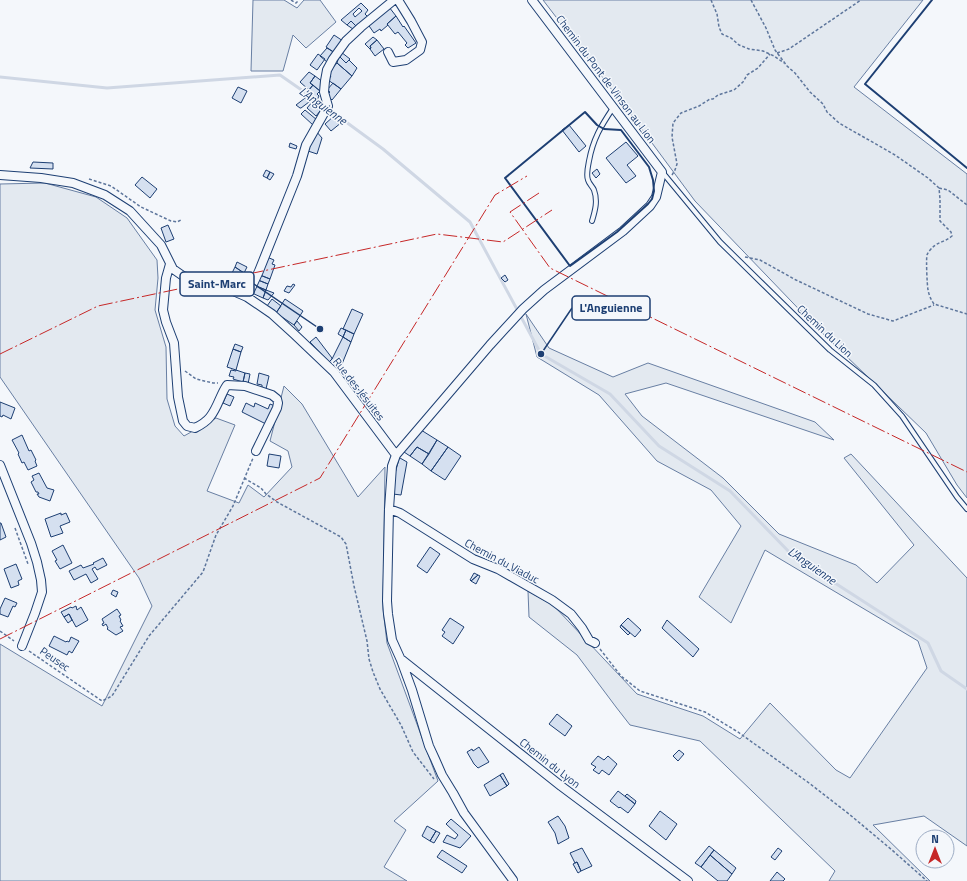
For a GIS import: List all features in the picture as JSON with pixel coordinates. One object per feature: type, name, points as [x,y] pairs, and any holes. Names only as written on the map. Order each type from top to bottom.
[{"type":"street","points":[[247,297],[260,271],[297,176],[306,145],[326,108],[324,92],[327,70],[346,41],[394,0]]},
{"type":"street","points":[[388,52],[394,62],[406,60],[420,50],[422,42],[398,0]]},
{"type":"street","name":"Chemin du Pont de Vinson au Lion","points":[[532,0],[662,172]]},
{"type":"street","points":[[513,880],[464,813],[443,775],[429,746],[412,690],[392,640],[388,614],[387,593],[389,509],[392,466],[396,455],[516,316],[544,290],[623,232],[650,206],[656,197],[662,172]]},
{"type":"street","name":"Rue des Jésuites","points":[[0,175],[41,178],[73,183],[105,195],[130,211],[161,246],[173,269],[183,276],[224,287],[247,297],[272,314],[294,334],[334,372],[396,455]]},
{"type":"street","points":[[170,264],[166,278],[163,310],[174,343],[178,397],[183,421],[187,426],[195,428],[205,423],[211,416],[227,385],[245,386],[272,395],[277,399],[277,408],[256,451]]},
{"type":"street","points":[[0,465],[31,543],[41,580],[42,592],[22,646]]},
{"type":"street","name":"Chemin du Viaduc","points":[[389,509],[400,513],[473,559],[498,569],[552,600],[571,614],[589,640],[595,643]]},
{"type":"street","name":"Chemin du Lyon","points":[[401,660],[561,786],[688,881]]},
{"type":"lane","points":[[592,221],[596,198],[594,190],[588,179],[588,166],[591,148],[600,127],[613,107]]},
{"type":"lane","name":"Chemin du Lion","points":[[662,172],[720,242],[734,254],[830,350],[874,385],[902,416],[956,497],[967,509]]},
{"type":"path","points":[[291,0],[296,3],[299,0]]},
{"type":"path","points":[[711,0],[717,14],[719,27],[722,34],[739,45],[749,49],[763,51],[774,56],[795,73],[810,92],[840,123],[895,155],[928,178],[939,188],[948,190],[967,205]]},
{"type":"path","points":[[751,0],[766,28],[774,50],[787,66]]},
{"type":"path","points":[[777,53],[789,49],[861,0]]},
{"type":"path","points":[[662,172],[668,171],[672,175],[677,164],[672,137],[674,123],[681,113],[699,106],[710,99],[713,99],[718,94],[734,90],[748,75],[758,68],[770,54]]},
{"type":"path","points":[[934,304],[930,298],[928,289],[926,264],[927,255],[936,243],[944,242],[952,236],[951,232],[940,222],[939,188]]},
{"type":"path","points":[[734,254],[760,260],[796,280],[868,314],[893,321],[934,304],[967,314]]},
{"type":"path","points":[[175,359],[183,370],[196,379],[213,383],[224,383],[227,385]]},
{"type":"path","points":[[256,451],[244,478],[261,488],[266,494],[277,502],[341,537],[346,544],[367,641],[369,659],[380,690],[401,725],[413,752],[434,779],[443,775]]},
{"type":"path","name":"Peusec","points":[[0,631],[102,701],[112,696],[149,636],[203,572],[216,535],[232,506],[244,478]]},
{"type":"path","points":[[13,522],[28,565]]},
{"type":"path","points":[[595,643],[621,676],[640,691],[705,712],[738,732],[849,814],[927,881]]},
{"type":"shaded area","points":[[253,0],[284,0],[297,8],[304,0],[320,0],[336,22],[306,48],[293,35],[283,71],[251,71]]},
{"type":"shaded area","points":[[543,0],[923,0],[854,87],[967,174],[967,498],[957,485],[926,433],[816,327],[695,201]]},
{"type":"shaded area","points":[[45,183],[96,197],[127,218],[157,260],[158,278],[155,310],[166,347],[167,399],[175,426],[184,436],[216,418],[235,425],[207,491],[239,503],[248,485],[264,497],[292,467],[288,451],[270,441],[284,386],[302,404],[358,497],[385,467],[383,609],[387,643],[438,781],[394,821],[406,830],[384,867],[407,881],[0,881],[0,644],[102,706],[152,606],[139,578],[0,377],[0,184]]},
{"type":"shaded area","points":[[526,314],[549,348],[613,377],[648,363],[815,422],[834,440],[666,383],[625,394],[642,416],[723,478],[779,534],[856,565],[877,583],[914,545],[844,458],[851,454],[967,578],[967,846],[955,838],[955,829],[943,829],[924,816],[873,825],[915,866],[915,869],[918,869],[930,881],[829,881],[835,871],[700,741],[630,725],[577,655],[529,617],[528,591],[554,606],[637,694],[703,716],[740,739],[770,703],[836,770],[850,778],[927,668],[918,641],[765,550],[731,623],[699,597],[741,526],[711,490],[657,461],[599,395],[537,357]]},
{"type":"building","points":[[361,3],[368,10],[365,14],[368,17],[356,26],[351,21],[347,25],[341,20]],"holes":[[[359,8],[362,11],[355,17],[353,14]]]},
{"type":"building","points":[[389,7],[396,16],[381,31],[380,29],[374,33],[367,23]]},
{"type":"building","points":[[396,16],[416,43],[408,48],[405,45],[407,43],[398,32],[395,34],[387,24]]},
{"type":"building","points":[[351,21],[356,26],[353,29],[347,25]]},
{"type":"building","points":[[334,35],[343,41],[335,53],[326,47]]},
{"type":"building","points":[[373,37],[377,40],[370,46],[370,49],[365,44]]},
{"type":"building","points":[[377,40],[384,49],[375,56],[370,49],[370,46]]},
{"type":"building","points":[[327,48],[335,53],[327,62],[320,56]]},
{"type":"building","points":[[341,52],[350,59],[346,63],[339,56]]},
{"type":"building","points":[[318,54],[325,59],[317,70],[310,65]]},
{"type":"building","points":[[339,56],[346,63],[349,60],[357,68],[352,76],[337,63]]},
{"type":"building","points":[[337,63],[352,76],[341,89],[328,80],[331,76],[328,73]]},
{"type":"building","points":[[309,72],[315,76],[310,83],[313,85],[309,90],[300,82]]},
{"type":"building","points":[[315,76],[323,82],[320,91],[310,83]]},
{"type":"building","points":[[333,83],[341,89],[332,100],[327,95],[330,92],[327,90]]},
{"type":"building","points":[[313,85],[320,91],[317,94],[319,96],[317,100],[308,91]]},
{"type":"building","points":[[238,87],[247,91],[241,103],[232,98]]},
{"type":"building","points":[[309,95],[313,99],[301,108],[296,105]]},
{"type":"building","points":[[315,100],[322,107],[321,110],[313,102]]},
{"type":"building","points":[[313,101],[321,110],[316,116],[307,108]]},
{"type":"building","points":[[305,110],[317,120],[313,125],[301,114]]},
{"type":"building","points":[[334,116],[342,122],[331,131],[325,124]]},
{"type":"building","points":[[569,125],[586,146],[579,152],[562,130]]},
{"type":"building","points":[[316,131],[322,138],[317,154],[308,151]]},
{"type":"building","points":[[626,142],[638,156],[627,165],[636,176],[626,183],[606,158]]},
{"type":"building","points":[[290,143],[297,146],[296,149],[289,147]]},
{"type":"building","points":[[33,162],[53,163],[53,169],[30,168]]},
{"type":"building","points":[[597,169],[600,174],[596,178],[592,173]]},
{"type":"building","points":[[266,170],[270,172],[267,178],[263,176]]},
{"type":"building","points":[[270,172],[274,174],[270,180],[267,178]]},
{"type":"building","points":[[142,177],[157,189],[150,198],[135,185]]},
{"type":"building","points":[[168,225],[174,239],[166,242],[161,228]]},
{"type":"building","points":[[267,257],[274,260],[272,264],[275,265],[270,279],[260,275]]},
{"type":"building","points":[[237,262],[247,267],[244,273],[235,267]]},
{"type":"building","points":[[235,267],[244,273],[241,278],[232,273]]},
{"type":"building","points":[[260,275],[270,279],[268,284],[258,280]]},
{"type":"building","points":[[505,275],[508,280],[505,282],[501,278]]},
{"type":"building","points":[[258,280],[268,284],[266,290],[256,286]]},
{"type":"building","points":[[293,284],[295,285],[289,293],[284,291],[287,286],[291,287]]},
{"type":"building","points":[[256,286],[266,290],[263,298],[252,293]]},
{"type":"building","points":[[266,290],[274,293],[268,300],[263,298]]},
{"type":"building","points":[[272,299],[281,306],[276,313],[267,306]]},
{"type":"building","points":[[285,299],[303,311],[294,325],[276,313]]},
{"type":"building","points":[[352,309],[363,314],[354,334],[343,329]]},
{"type":"building","points":[[297,321],[302,327],[299,331],[294,325]]},
{"type":"building","points":[[341,328],[346,330],[343,337],[338,334]]},
{"type":"building","points":[[346,330],[354,334],[351,342],[343,337]]},
{"type":"building","points":[[316,337],[332,358],[329,362],[310,342]]},
{"type":"building","points":[[343,337],[351,342],[342,364],[336,369],[329,362]]},
{"type":"building","points":[[235,344],[243,347],[241,352],[233,349]]},
{"type":"building","points":[[233,349],[241,352],[236,370],[227,367]]},
{"type":"building","points":[[338,367],[348,379],[350,378],[365,398],[360,401],[336,369]]},
{"type":"building","points":[[231,370],[245,373],[243,382],[229,376]]},
{"type":"building","points":[[245,373],[250,374],[248,384],[243,382]]},
{"type":"building","points":[[259,373],[269,376],[266,389],[262,388],[262,385],[257,384]]},
{"type":"building","points":[[227,394],[234,397],[230,406],[223,403]]},
{"type":"building","points":[[0,402],[15,408],[11,419],[3,415],[2,417],[0,416]]},
{"type":"building","points":[[246,403],[254,407],[255,403],[268,409],[270,404],[275,406],[266,424],[242,412]]},
{"type":"building","points":[[421,430],[437,440],[429,454],[417,447],[410,456],[404,452]]},
{"type":"building","points":[[22,435],[29,451],[31,450],[36,460],[37,466],[28,470],[24,462],[22,463],[18,454],[19,453],[12,440]]},
{"type":"building","points":[[437,440],[448,447],[431,471],[422,464]]},
{"type":"building","points":[[417,447],[429,454],[422,464],[410,456]]},
{"type":"building","points":[[448,447],[461,456],[445,480],[431,471]]},
{"type":"building","points":[[269,454],[281,456],[279,468],[267,466]]},
{"type":"building","points":[[400,458],[407,462],[401,495],[393,494],[394,477]]},
{"type":"building","points":[[39,473],[47,488],[54,490],[50,501],[39,497],[37,494],[39,494],[38,492],[36,492],[31,482],[34,480],[32,476]]},
{"type":"building","points":[[61,513],[61,515],[66,513],[70,522],[60,526],[63,533],[51,537],[45,519]]},
{"type":"building","points":[[0,523],[6,537],[0,540]]},
{"type":"building","points":[[63,545],[72,563],[60,569],[55,561],[57,560],[52,551]]},
{"type":"building","points":[[430,547],[440,554],[427,573],[417,566]]},
{"type":"building","points":[[103,558],[107,565],[97,570],[95,567],[92,569],[98,579],[91,583],[86,574],[74,580],[69,571],[81,565],[83,568],[94,564],[93,563]]},
{"type":"building","points":[[16,564],[22,579],[18,581],[19,585],[11,588],[4,569]]},
{"type":"building","points":[[474,573],[478,575],[471,581],[470,580]]},
{"type":"building","points":[[478,575],[480,576],[476,584],[471,581]]},
{"type":"building","points":[[113,590],[118,592],[116,597],[111,594]]},
{"type":"building","points":[[5,598],[17,603],[15,607],[13,606],[8,617],[0,614],[0,609]]},
{"type":"building","points":[[76,606],[77,610],[81,607],[88,620],[76,627],[69,614],[64,617],[61,612]]},
{"type":"building","points":[[117,609],[121,615],[119,616],[123,626],[120,627],[123,631],[116,635],[107,629],[106,624],[103,626],[102,624],[104,623],[102,619]]},
{"type":"building","points":[[69,614],[72,620],[68,623],[64,617]]},
{"type":"building","points":[[450,618],[464,627],[453,644],[442,636],[445,632],[442,630]]},
{"type":"building","points":[[628,618],[641,630],[635,637],[621,625]]},
{"type":"building","points":[[667,620],[699,649],[693,657],[662,628]]},
{"type":"building","points":[[621,625],[630,633],[628,635],[620,627]]},
{"type":"building","points":[[54,636],[66,642],[69,642],[71,637],[79,641],[72,653],[69,651],[67,655],[49,646]]},
{"type":"building","points":[[557,714],[572,726],[565,736],[549,724]]},
{"type":"building","points":[[479,747],[489,762],[478,768],[467,752],[472,749],[473,751]]},
{"type":"building","points":[[679,750],[684,754],[678,761],[673,756]]},
{"type":"building","points":[[598,756],[604,760],[608,756],[617,764],[609,775],[602,770],[599,774],[593,770],[596,767],[591,764]]},
{"type":"building","points":[[503,773],[509,784],[507,786],[500,775]]},
{"type":"building","points":[[500,775],[507,786],[490,796],[484,785]]},
{"type":"building","points":[[618,791],[635,804],[628,813],[610,801]]},
{"type":"building","points":[[627,794],[636,801],[635,804],[625,796]]},
{"type":"building","points":[[660,811],[677,824],[666,840],[649,826]]},
{"type":"building","points":[[558,816],[565,826],[569,838],[558,844],[555,833],[548,822]]},
{"type":"building","points":[[451,819],[471,836],[460,848],[443,842],[447,835],[455,839],[458,835],[446,824]]},
{"type":"building","points":[[427,826],[436,831],[430,841],[422,836]]},
{"type":"building","points":[[436,831],[440,833],[434,843],[430,841]]},
{"type":"building","points":[[709,846],[714,850],[701,867],[695,863]]},
{"type":"building","points":[[582,848],[592,866],[581,871],[577,862],[575,863],[570,853]]},
{"type":"building","points":[[778,848],[782,851],[775,860],[771,857]]},
{"type":"building","points":[[442,850],[467,866],[462,873],[437,857]]},
{"type":"building","points":[[714,850],[736,868],[732,874],[710,855]]},
{"type":"building","points":[[710,855],[732,874],[727,881],[718,881],[701,867]]},
{"type":"building","points":[[577,862],[581,871],[578,873],[573,864]]},
{"type":"building","points":[[777,872],[785,879],[783,881],[770,881]]},
{"type":"waterway","name":"L'Anguienne","points":[[0,77],[107,88],[280,75],[383,149],[470,222],[541,354],[610,394],[659,446],[730,491],[793,556],[928,643],[941,671],[967,689]]},
{"type":"wall","points":[[932,0],[865,84],[967,168]]},
{"type":"wall","points":[[585,112],[597,125],[604,129],[621,130],[649,167],[653,180],[654,191],[652,199],[648,204],[617,232],[570,266],[505,178],[585,112]]},
{"type":"power","points":[[0,639],[320,478],[495,195],[527,176]]},
{"type":"power","points":[[539,193],[510,212],[550,268],[967,472]]},
{"type":"power","points":[[0,354],[98,306],[437,234],[503,242],[552,210]]},
{"type":"place","name":"Saint-Marc","points":[[320,329]]},
{"type":"place","name":"L'Anguienne","points":[[541,354]]}]
